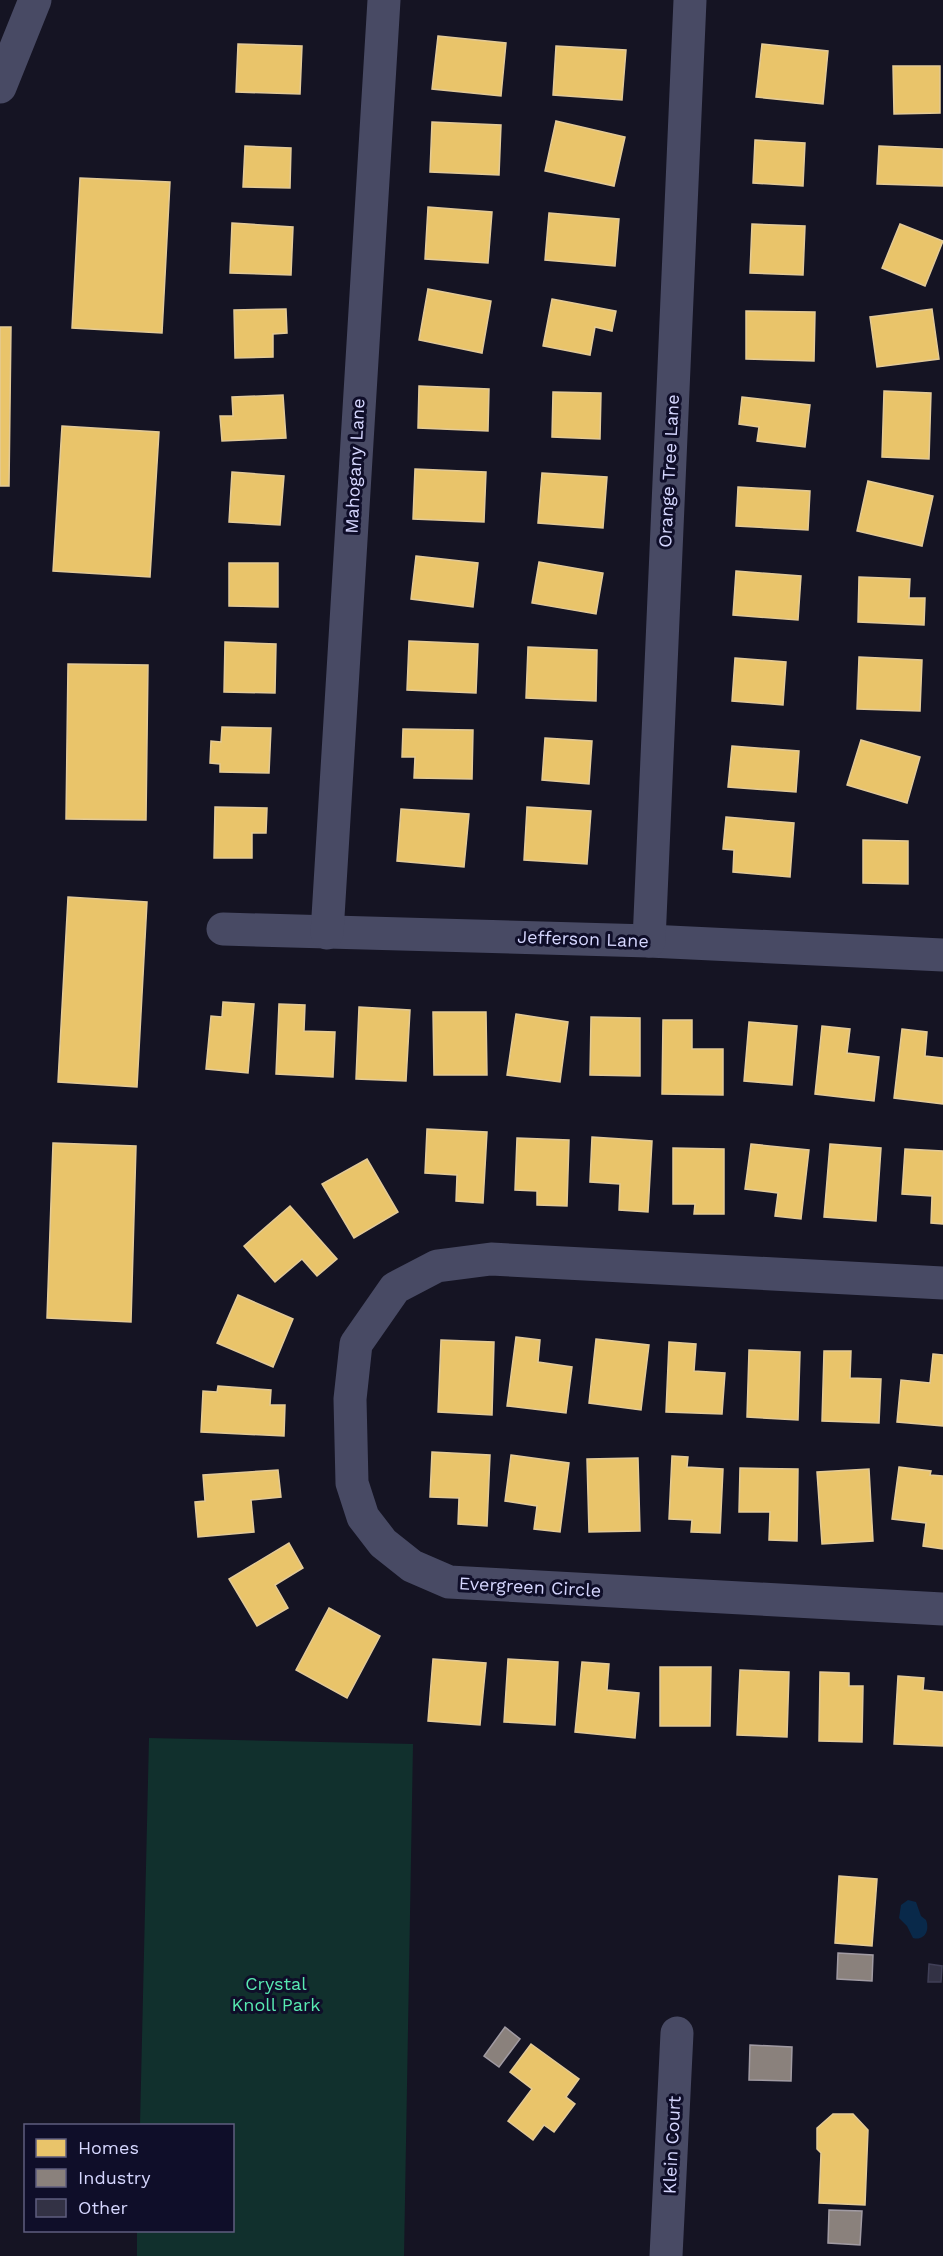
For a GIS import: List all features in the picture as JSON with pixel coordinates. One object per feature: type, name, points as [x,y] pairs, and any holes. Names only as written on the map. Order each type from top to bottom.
[{"type":"street","points":[[0,87],[35,0]]},
{"type":"street","name":"Mahogany Lane","points":[[327,933],[384,0]]},
{"type":"street","name":"Orange Tree Lane","points":[[649,941],[690,0]]},
{"type":"street","name":"Jefferson Lane","points":[[223,929],[649,941],[943,955]]},
{"type":"street","name":"Evergreen Circle","points":[[943,1283],[491,1259],[437,1266],[395,1288],[356,1344],[350,1399],[352,1483],[363,1517],[383,1543],[411,1566],[449,1582],[943,1609]]},
{"type":"street","name":"Klein Court","points":[[666,2256],[678,2033]]},
{"type":"green space","name":"Crystal Knoll Park","points":[[149,1738],[413,1744],[404,2256],[137,2256],[137,2232],[234,2232],[234,2124],[140,2124]]},
{"type":"water","points":[[908,1900],[916,1902],[921,1916],[926,1920],[927,1931],[921,1938],[913,1938],[907,1926],[899,1918],[901,1905]]},
{"type":"building: Homes","points":[[438,36],[506,43],[501,96],[432,89]]},
{"type":"building: Homes","points":[[238,44],[302,46],[300,94],[236,92]]},
{"type":"building: Homes","points":[[762,44],[828,51],[823,104],[756,97]]},
{"type":"building: Homes","points":[[556,46],[626,50],[622,100],[553,95]]},
{"type":"building: Homes","points":[[893,66],[940,66],[940,113],[894,114]]},
{"type":"building: Homes","points":[[556,121],[625,137],[614,186],[545,171]]},
{"type":"building: Homes","points":[[432,122],[501,125],[499,175],[430,172]]},
{"type":"building: Homes","points":[[755,140],[805,143],[803,186],[753,183]]},
{"type":"building: Homes","points":[[245,146],[291,148],[290,188],[243,187]]},
{"type":"building: Homes","points":[[879,146],[943,149],[943,186],[877,184]]},
{"type":"building: Homes","points":[[80,178],[170,182],[162,333],[72,328]]},
{"type":"building: Homes","points":[[428,207],[492,212],[488,263],[425,259]]},
{"type":"building: Homes","points":[[549,213],[619,219],[615,266],[545,260]]},
{"type":"building: Homes","points":[[232,223],[293,227],[291,275],[230,273]]},
{"type":"building: Homes","points":[[752,224],[805,226],[803,275],[750,273]]},
{"type":"building: Homes","points":[[900,224],[943,241],[925,286],[882,268]]},
{"type":"building: Homes","points":[[428,289],[491,301],[482,353],[419,340]]},
{"type":"building: Homes","points":[[552,299],[616,311],[612,331],[595,327],[590,355],[543,346]]},
{"type":"building: Homes","points":[[286,309],[287,333],[273,334],[273,357],[235,358],[234,310]]},
{"type":"building: Homes","points":[[932,309],[939,359],[877,367],[870,317]]},
{"type":"building: Homes","points":[[746,311],[815,312],[814,361],[746,359]]},
{"type":"building: Homes","points":[[0,327],[11,327],[9,486],[0,486]]},
{"type":"building: Homes","points":[[419,386],[489,389],[488,431],[418,428]]},
{"type":"building: Homes","points":[[884,391],[931,393],[929,459],[882,457]]},
{"type":"building: Homes","points":[[553,392],[601,393],[600,439],[552,437]]},
{"type":"building: Homes","points":[[283,395],[286,438],[222,441],[220,416],[233,416],[232,397]]},
{"type":"building: Homes","points":[[742,397],[810,405],[805,447],[757,441],[759,427],[739,424]]},
{"type":"building: Homes","points":[[62,426],[159,432],[150,577],[53,571]]},
{"type":"building: Homes","points":[[415,469],[486,472],[484,522],[413,519]]},
{"type":"building: Homes","points":[[232,472],[284,476],[280,525],[229,522]]},
{"type":"building: Homes","points":[[542,473],[607,477],[603,528],[538,523]]},
{"type":"building: Homes","points":[[868,481],[933,496],[922,546],[857,531]]},
{"type":"building: Homes","points":[[738,487],[810,491],[808,530],[736,526]]},
{"type":"building: Homes","points":[[416,556],[478,563],[473,607],[411,599]]},
{"type":"building: Homes","points":[[539,562],[603,573],[596,614],[532,603]]},
{"type":"building: Homes","points":[[229,563],[278,563],[278,607],[229,606]]},
{"type":"building: Homes","points":[[736,571],[801,576],[798,620],[733,615]]},
{"type":"building: Homes","points":[[859,577],[910,579],[909,598],[925,598],[924,625],[858,622]]},
{"type":"building: Homes","points":[[409,641],[478,644],[476,693],[407,690]]},
{"type":"building: Homes","points":[[225,642],[276,644],[275,693],[224,692]]},
{"type":"building: Homes","points":[[528,647],[597,650],[596,701],[526,698]]},
{"type":"building: Homes","points":[[859,657],[922,660],[920,711],[857,709]]},
{"type":"building: Homes","points":[[735,658],[786,662],[783,705],[732,701]]},
{"type":"building: Homes","points":[[68,664],[148,665],[146,820],[66,819]]},
{"type":"building: Homes","points":[[222,727],[271,728],[269,773],[220,772],[220,764],[210,763],[211,741],[221,742]]},
{"type":"building: Homes","points":[[403,729],[473,730],[472,779],[414,778],[415,757],[402,757]]},
{"type":"building: Homes","points":[[545,738],[592,741],[589,784],[542,780]]},
{"type":"building: Homes","points":[[861,740],[920,757],[907,803],[847,785]]},
{"type":"building: Homes","points":[[732,746],[799,751],[796,792],[728,787]]},
{"type":"building: Homes","points":[[215,807],[267,808],[266,833],[252,833],[252,858],[214,858]]},
{"type":"building: Homes","points":[[527,807],[591,811],[587,864],[524,860]]},
{"type":"building: Homes","points":[[401,809],[469,814],[464,867],[397,861]]},
{"type":"building: Homes","points":[[726,817],[794,823],[790,877],[733,872],[734,850],[723,849]]},
{"type":"building: Homes","points":[[863,840],[908,841],[908,884],[863,883]]},
{"type":"building: Homes","points":[[68,897],[147,902],[137,1087],[58,1082]]},
{"type":"building: Homes","points":[[223,1002],[254,1004],[248,1073],[206,1069],[211,1016],[222,1017]]},
{"type":"building: Homes","points":[[279,1004],[305,1005],[304,1031],[335,1032],[333,1077],[276,1074]]},
{"type":"building: Homes","points":[[359,1007],[410,1010],[406,1081],[356,1079]]},
{"type":"building: Homes","points":[[433,1012],[486,1012],[487,1075],[434,1075]]},
{"type":"building: Homes","points":[[516,1014],[568,1022],[560,1082],[507,1075]]},
{"type":"building: Homes","points":[[591,1017],[640,1018],[640,1076],[590,1075]]},
{"type":"building: Homes","points":[[663,1020],[692,1020],[692,1049],[723,1049],[723,1095],[662,1094]]},
{"type":"building: Homes","points":[[749,1022],[797,1026],[792,1085],[744,1081]]},
{"type":"building: Homes","points":[[822,1026],[850,1029],[847,1053],[879,1057],[874,1101],[815,1094]]},
{"type":"building: Homes","points":[[902,1029],[927,1032],[925,1056],[943,1058],[943,1104],[894,1098]]},
{"type":"building: Homes","points":[[427,1129],[487,1132],[483,1203],[456,1201],[457,1175],[425,1173]]},
{"type":"building: Homes","points":[[592,1137],[652,1141],[648,1212],[619,1210],[620,1184],[590,1182]]},
{"type":"building: Homes","points":[[517,1138],[569,1140],[567,1206],[537,1205],[537,1191],[515,1190]]},
{"type":"building: Homes","points":[[53,1143],[136,1146],[131,1322],[47,1318]]},
{"type":"building: Homes","points":[[751,1144],[809,1150],[801,1219],[775,1216],[778,1193],[745,1189]]},
{"type":"building: Homes","points":[[830,1144],[881,1148],[876,1221],[824,1217]]},
{"type":"building: Homes","points":[[673,1148],[724,1149],[724,1214],[694,1214],[695,1204],[673,1204]]},
{"type":"building: Homes","points":[[905,1149],[943,1151],[943,1224],[931,1223],[932,1196],[902,1194]]},
{"type":"building: Homes","points":[[367,1159],[398,1212],[354,1238],[322,1184]]},
{"type":"building: Homes","points":[[290,1206],[337,1259],[317,1276],[302,1259],[275,1282],[244,1246]]},
{"type":"building: Homes","points":[[238,1295],[293,1319],[273,1367],[217,1343]]},
{"type":"building: Homes","points":[[516,1337],[540,1340],[538,1362],[572,1367],[566,1413],[507,1406]]},
{"type":"building: Homes","points":[[596,1339],[649,1345],[641,1410],[589,1403]]},
{"type":"building: Homes","points":[[441,1340],[494,1342],[492,1415],[438,1412]]},
{"type":"building: Homes","points":[[669,1342],[696,1344],[694,1371],[725,1373],[722,1414],[666,1412]]},
{"type":"building: Homes","points":[[749,1350],[800,1352],[798,1420],[747,1417]]},
{"type":"building: Homes","points":[[824,1351],[851,1351],[850,1378],[881,1379],[879,1423],[822,1421]]},
{"type":"building: Homes","points":[[933,1354],[943,1355],[943,1426],[897,1422],[901,1380],[930,1383]]},
{"type":"building: Homes","points":[[218,1386],[271,1390],[270,1405],[285,1405],[284,1436],[201,1432],[203,1391],[217,1392]]},
{"type":"building: Homes","points":[[432,1452],[490,1455],[487,1526],[458,1524],[459,1498],[430,1497]]},
{"type":"building: Homes","points":[[511,1455],[569,1463],[560,1532],[534,1529],[537,1506],[505,1501]]},
{"type":"building: Homes","points":[[672,1456],[688,1457],[687,1467],[723,1469],[720,1533],[691,1532],[692,1520],[669,1519]]},
{"type":"building: Homes","points":[[638,1458],[640,1531],[589,1532],[587,1459]]},
{"type":"building: Homes","points":[[899,1467],[931,1471],[930,1475],[943,1476],[943,1549],[923,1546],[926,1523],[892,1519]]},
{"type":"building: Homes","points":[[740,1468],[798,1469],[797,1541],[769,1540],[770,1512],[739,1512]]},
{"type":"building: Homes","points":[[869,1469],[873,1541],[822,1544],[817,1472]]},
{"type":"building: Homes","points":[[278,1470],[281,1497],[251,1500],[254,1532],[198,1537],[195,1502],[205,1501],[203,1475]]},
{"type":"building: Homes","points":[[289,1543],[303,1568],[275,1585],[288,1608],[257,1626],[229,1579]]},
{"type":"building: Homes","points":[[329,1608],[380,1636],[347,1698],[296,1670]]},
{"type":"building: Homes","points":[[433,1659],[486,1663],[480,1725],[428,1721]]},
{"type":"building: Homes","points":[[508,1659],[558,1662],[555,1725],[504,1722]]},
{"type":"building: Homes","points":[[582,1662],[609,1664],[607,1690],[639,1693],[635,1738],[575,1732]]},
{"type":"building: Homes","points":[[660,1667],[711,1667],[710,1726],[660,1726]]},
{"type":"building: Homes","points":[[740,1670],[789,1672],[787,1737],[737,1735]]},
{"type":"building: Homes","points":[[820,1672],[849,1673],[849,1686],[863,1686],[862,1742],[819,1741]]},
{"type":"building: Homes","points":[[898,1676],[924,1678],[923,1690],[943,1692],[943,1746],[894,1744]]},
{"type":"building: Homes","points":[[839,1876],[877,1879],[872,1946],[835,1943]]},
{"type":"building: Homes","points":[[531,2044],[579,2079],[566,2097],[575,2104],[554,2132],[544,2125],[533,2140],[508,2121],[532,2089],[510,2072]]},
{"type":"building: Homes","points":[[833,2114],[853,2114],[868,2130],[865,2205],[819,2203],[821,2153],[817,2149],[817,2128]]},
{"type":"building: Industry","points":[[838,1953],[873,1955],[872,1981],[837,1979]]},
{"type":"building: Industry","points":[[505,2027],[520,2039],[499,2067],[484,2056]]},
{"type":"building: Industry","points":[[750,2045],[792,2047],[791,2081],[749,2080]]},
{"type":"building: Industry","points":[[829,2210],[862,2211],[860,2245],[828,2243]]},
{"type":"building: Other","points":[[929,1964],[942,1966],[941,1982],[928,1982]]}]
